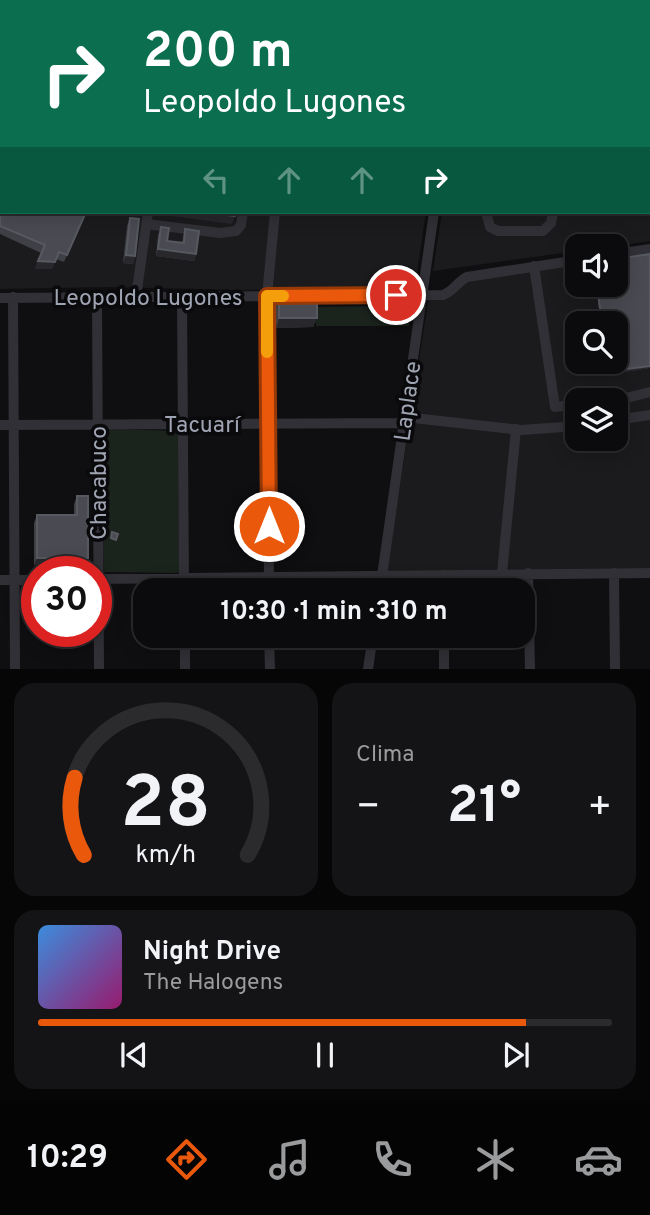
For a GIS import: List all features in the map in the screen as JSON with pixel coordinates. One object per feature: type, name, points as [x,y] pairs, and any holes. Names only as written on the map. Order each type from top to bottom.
[{"type":"street","points":[[136,297],[148,214]]},
{"type":"street","points":[[146,224],[220,233],[239,229],[243,214]]},
{"type":"street","points":[[269,577],[267,296],[275,214]]},
{"type":"street","name":"Laplace","points":[[382,576],[434,214]]},
{"type":"street","points":[[487,214],[490,227],[498,231],[543,231],[551,223],[553,214]]},
{"type":"street","points":[[628,252],[650,249]]},
{"type":"street","name":"Leopoldo Lugones","points":[[0,298],[443,295],[452,292],[460,281],[467,277],[565,262]]},
{"type":"street","points":[[534,266],[555,407],[565,406]]},
{"type":"street","points":[[182,296],[184,578]]},
{"type":"street","name":"Chacabuco","points":[[97,297],[97,556]]},
{"type":"street","points":[[13,298],[15,669]]},
{"type":"street","points":[[628,398],[650,392]]},
{"type":"street","points":[[628,418],[650,415]]},
{"type":"street","name":"Tacuarí","points":[[0,425],[268,424],[404,420],[538,430],[565,427]]},
{"type":"street","points":[[502,573],[516,429]]},
{"type":"street","points":[[528,573],[530,669]]},
{"type":"street","points":[[614,573],[615,669]]},
{"type":"street","points":[[257,578],[650,573]]},
{"type":"street","points":[[0,580],[21,580]]},
{"type":"street","points":[[112,580],[133,581]]},
{"type":"street","name":"Chacabuco","points":[[99,647],[99,669]]},
{"type":"street","points":[[185,648],[185,669]]},
{"type":"street","points":[[270,648],[270,669]]},
{"type":"street","points":[[368,669],[371,648]]},
{"type":"street","points":[[444,648],[444,669]]},
{"type":"shaded area","points":[[0,214],[426,214],[415,286],[243,290],[108,287],[0,289]]},
{"type":"shaded area","points":[[442,214],[650,214],[650,241],[628,244],[628,234],[565,234],[565,253],[433,271]]},
{"type":"shaded area","points":[[650,249],[650,568],[387,571],[429,295],[443,295],[460,281],[565,262],[565,297],[628,297],[628,252]]},
{"type":"shaded area","points":[[409,306],[409,326],[316,326],[315,307]]},
{"type":"shaded area","points":[[103,430],[178,431],[179,572],[112,572],[112,556],[104,556]]},
{"type":"building","points":[[0,214],[85,214],[67,255],[59,252],[55,262],[38,261],[45,245],[0,226]]},
{"type":"building","points":[[130,218],[139,219],[135,256],[126,255]]},
{"type":"building","points":[[161,227],[169,228],[167,241],[184,243],[185,229],[199,231],[196,254],[158,249]]},
{"type":"building","points":[[650,254],[650,366],[628,369],[628,311],[600,311],[599,297],[628,297],[628,257]]},
{"type":"building","points":[[317,295],[317,318],[279,318],[279,296]]},
{"type":"building","points":[[77,496],[88,496],[88,556],[37,556],[37,515],[77,515]]},
{"type":"building","points":[[112,532],[118,534],[116,540],[111,538]]},
{"type":"slow traffic","points":[[267,352],[267,296],[283,296]]},
{"type":"route","points":[[269,526],[267,296],[396,295]]}]
